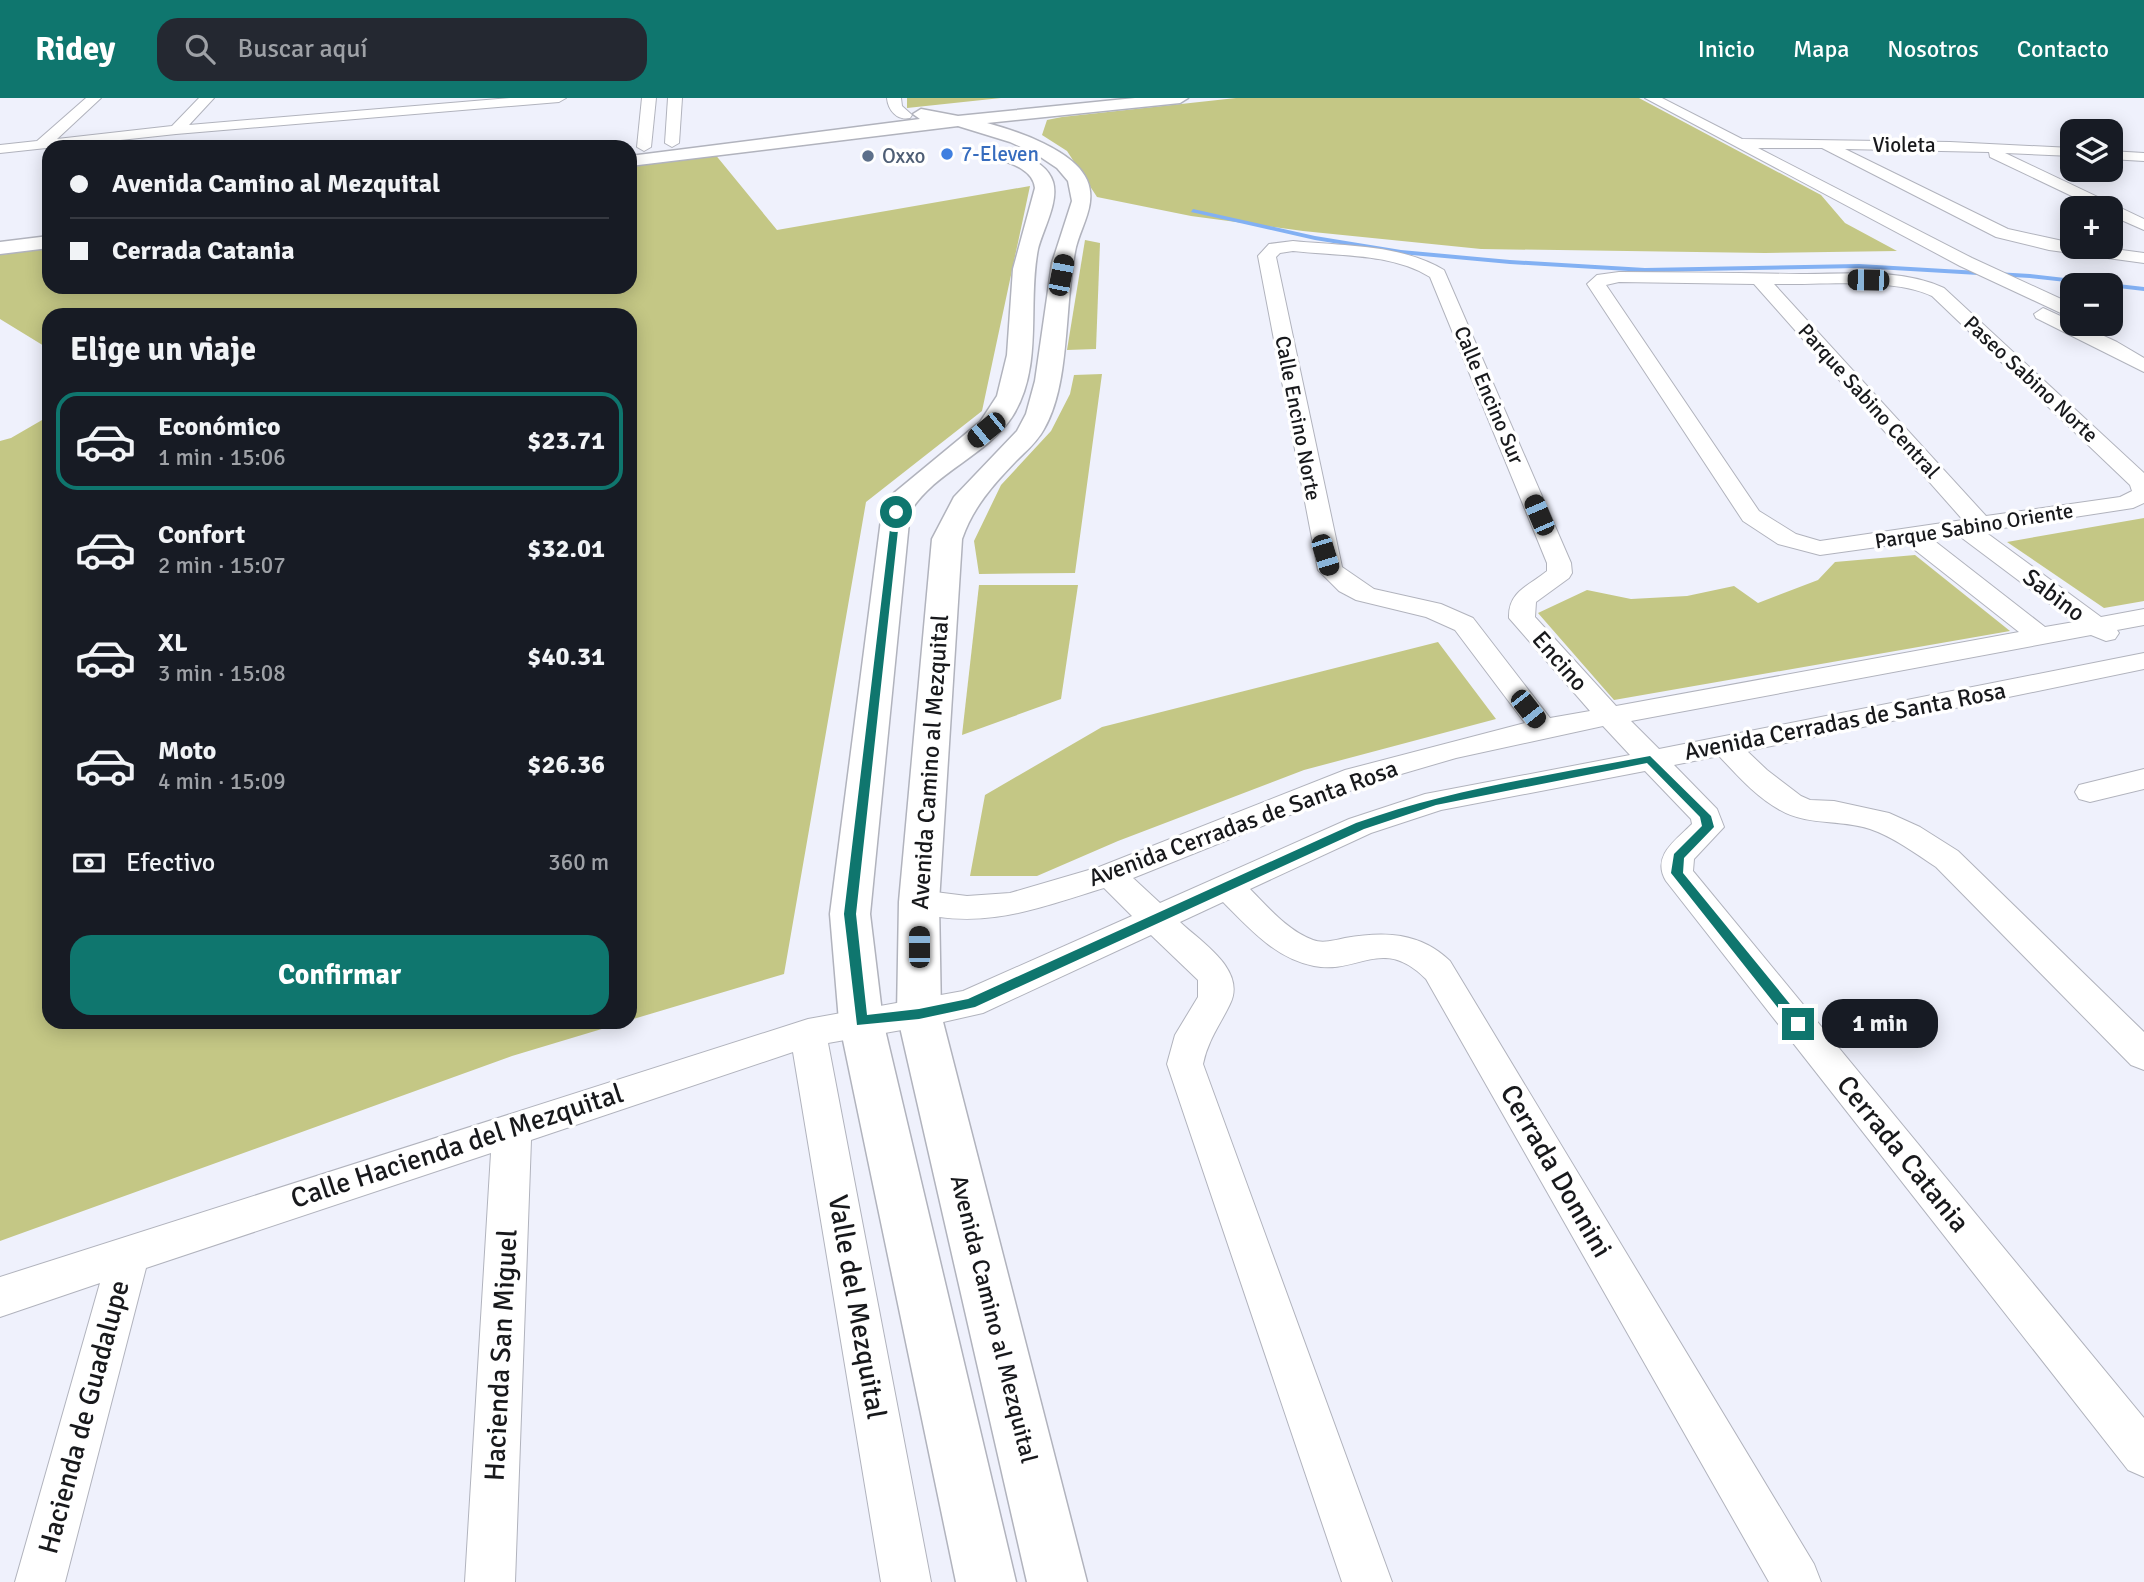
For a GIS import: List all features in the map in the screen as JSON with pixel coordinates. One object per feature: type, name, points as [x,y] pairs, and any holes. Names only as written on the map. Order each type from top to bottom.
[{"type":"main road","points":[[637,148],[1073,98]]},
{"type":"main road","points":[[1035,130],[1180,98]]},
{"type":"main road","points":[[637,161],[916,118],[1024,163],[1045,182],[1044,195],[1023,268],[1020,351],[1007,399],[999,415],[986,430],[904,499],[896,512],[850,914],[861,1021],[887,1128],[986,1582]]},
{"type":"main road","name":"Avenida Camino al Mezquital","points":[[916,118],[960,120],[1035,130],[1075,174],[1082,198],[1069,233],[1056,295],[1048,392],[1030,431],[965,502],[953,519],[947,539],[919,902],[919,1014],[1057,1582]]},
{"type":"main road","points":[[0,234],[42,229]]},
{"type":"main road","points":[[0,248],[42,243]]},
{"type":"street","points":[[47,140],[94,98]]},
{"type":"street","points":[[176,130],[207,98]]},
{"type":"street","points":[[86,140],[559,98]]},
{"type":"street","points":[[637,148],[648,123],[649,98]]},
{"type":"street","points":[[672,143],[674,98]]},
{"type":"street","points":[[894,98],[895,107],[916,118]]},
{"type":"street","points":[[1652,98],[1966,262],[2060,306]]},
{"type":"street","points":[[648,123],[673,121]]},
{"type":"street","name":"Violeta","points":[[1736,142],[2060,151]]},
{"type":"street","points":[[0,149],[41,145]]},
{"type":"street","points":[[1826,145],[2002,233],[2024,241],[2144,258]]},
{"type":"street","points":[[1981,147],[2083,196]]},
{"type":"street","points":[[2123,156],[2141,158]]},
{"type":"street","points":[[1825,189],[1853,221],[2110,346],[2144,366]]},
{"type":"street","points":[[2123,215],[2144,225]]},
{"type":"street","name":"Calle Encino Sur","points":[[1269,251],[1293,246],[1408,260],[1432,268],[1438,274],[1559,563]]},
{"type":"street","name":"Calle Encino Norte","points":[[1269,251],[1267,256],[1330,570],[1340,581],[1370,598],[1456,618],[1464,624],[1543,728]]},
{"type":"street","name":"Parque Sabino Oriente","points":[[1758,277],[1619,277],[1603,279],[1597,284],[1751,516],[1768,529],[1787,539],[1820,548],[1913,536],[2124,503],[2143,495],[2144,488],[2138,480]]},
{"type":"street","name":"Paseo Sabino Norte","points":[[1758,277],[1895,280],[1921,284],[1938,292],[2138,480]]},
{"type":"street","name":"Parque Sabino Central","points":[[1758,277],[1972,526]]},
{"type":"street","points":[[2123,335],[2144,344]]},
{"type":"street","name":"Sabino","points":[[1972,526],[2144,661]]},
{"type":"street","name":"Sabino","points":[[1913,536],[2040,636]]},
{"type":"street","name":"Encino","points":[[1559,563],[1560,573],[1554,581],[1527,594],[1520,608],[1522,618],[1650,760]]},
{"type":"street","name":"Avenida Cerradas de Santa Rosa","points":[[919,902],[967,908],[1010,905],[1111,875],[1356,777],[1450,750],[1543,728],[2144,617]]},
{"type":"street","name":"Avenida Cerradas de Santa Rosa","points":[[919,1014],[970,1003],[1360,826],[1401,811],[1436,801],[1725,746],[2144,661]]},
{"type":"street","points":[[1725,746],[1756,777],[1790,803],[1805,810],[1834,811],[1878,820],[1909,835],[1947,859],[2144,1055]]},
{"type":"street","name":"Cerrada Catania","points":[[1650,760],[1706,816],[1708,827],[1678,856],[1677,873],[2144,1454]]},
{"type":"street","points":[[2090,792],[2141,784]]},
{"type":"street","points":[[1111,875],[1213,975],[1216,982],[1216,1000],[1197,1026],[1185,1064],[1367,1582]]},
{"type":"street","name":"Cerrada Donnini","points":[[1228,887],[1296,947],[1315,954],[1330,954],[1393,944],[1416,951],[1438,970],[1796,1582]]},
{"type":"street","name":"Calle Hacienda del Mezquital","points":[[0,1297],[808,1033],[861,1021],[919,1014]]},
{"type":"street","name":"Valle del Mezquital","points":[[808,1033],[906,1582]]},
{"type":"street","name":"Hacienda San Miguel","points":[[490,1582],[512,1128]]},
{"type":"street","name":"Hacienda de Guadalupe","points":[[40,1582],[129,1253]]},
{"type":"green space","points":[[907,98],[1001,98],[907,108]]},
{"type":"green space","points":[[1236,98],[1639,98],[1821,195],[1845,223],[1897,251],[1765,253],[1481,249],[1303,231],[1191,216],[1097,197],[1067,151],[1042,135],[1047,120],[1062,117]]},
{"type":"green space","points":[[714,153],[777,230],[1030,186],[982,411],[866,502],[784,974],[637,1018],[637,308],[42,308],[42,345],[0,319],[0,255],[42,249],[42,294],[637,294],[637,164]]},
{"type":"green space","points":[[1085,240],[1100,243],[1096,349],[1067,350]]},
{"type":"green space","points":[[1102,374],[1075,573],[979,574],[974,541],[1001,485],[1051,431],[1070,394],[1074,375]]},
{"type":"green space","points":[[42,420],[42,1029],[602,1029],[512,1056],[0,1241],[0,441],[11,438]]},
{"type":"green space","points":[[2144,518],[2144,601],[2104,608],[2007,542]]},
{"type":"green space","points":[[1915,555],[2010,631],[1614,700],[1538,613],[1587,590],[1631,599],[1687,596],[1734,586],[1758,603],[1818,580],[1835,562]]},
{"type":"green space","points":[[979,585],[1078,585],[1061,699],[962,735]]},
{"type":"green space","points":[[1438,642],[1496,719],[1304,770],[1118,841],[1037,876],[970,876],[985,795],[1102,727]]},
{"type":"waterway","points":[[1193,211],[1315,238],[1401,252],[1510,262],[1645,270],[1859,266],[2030,276],[2144,289]]},
{"type":"place","name":"7-Eleven","points":[[947,154]]},
{"type":"place","name":"Oxxo","points":[[868,156]]},
{"type":"route","points":[[896,512],[850,914],[861,1021],[919,1014],[970,1003],[1360,826],[1401,811],[1436,801],[1650,760],[1706,816],[1708,827],[1678,856],[1677,873],[1798,1024]]}]
